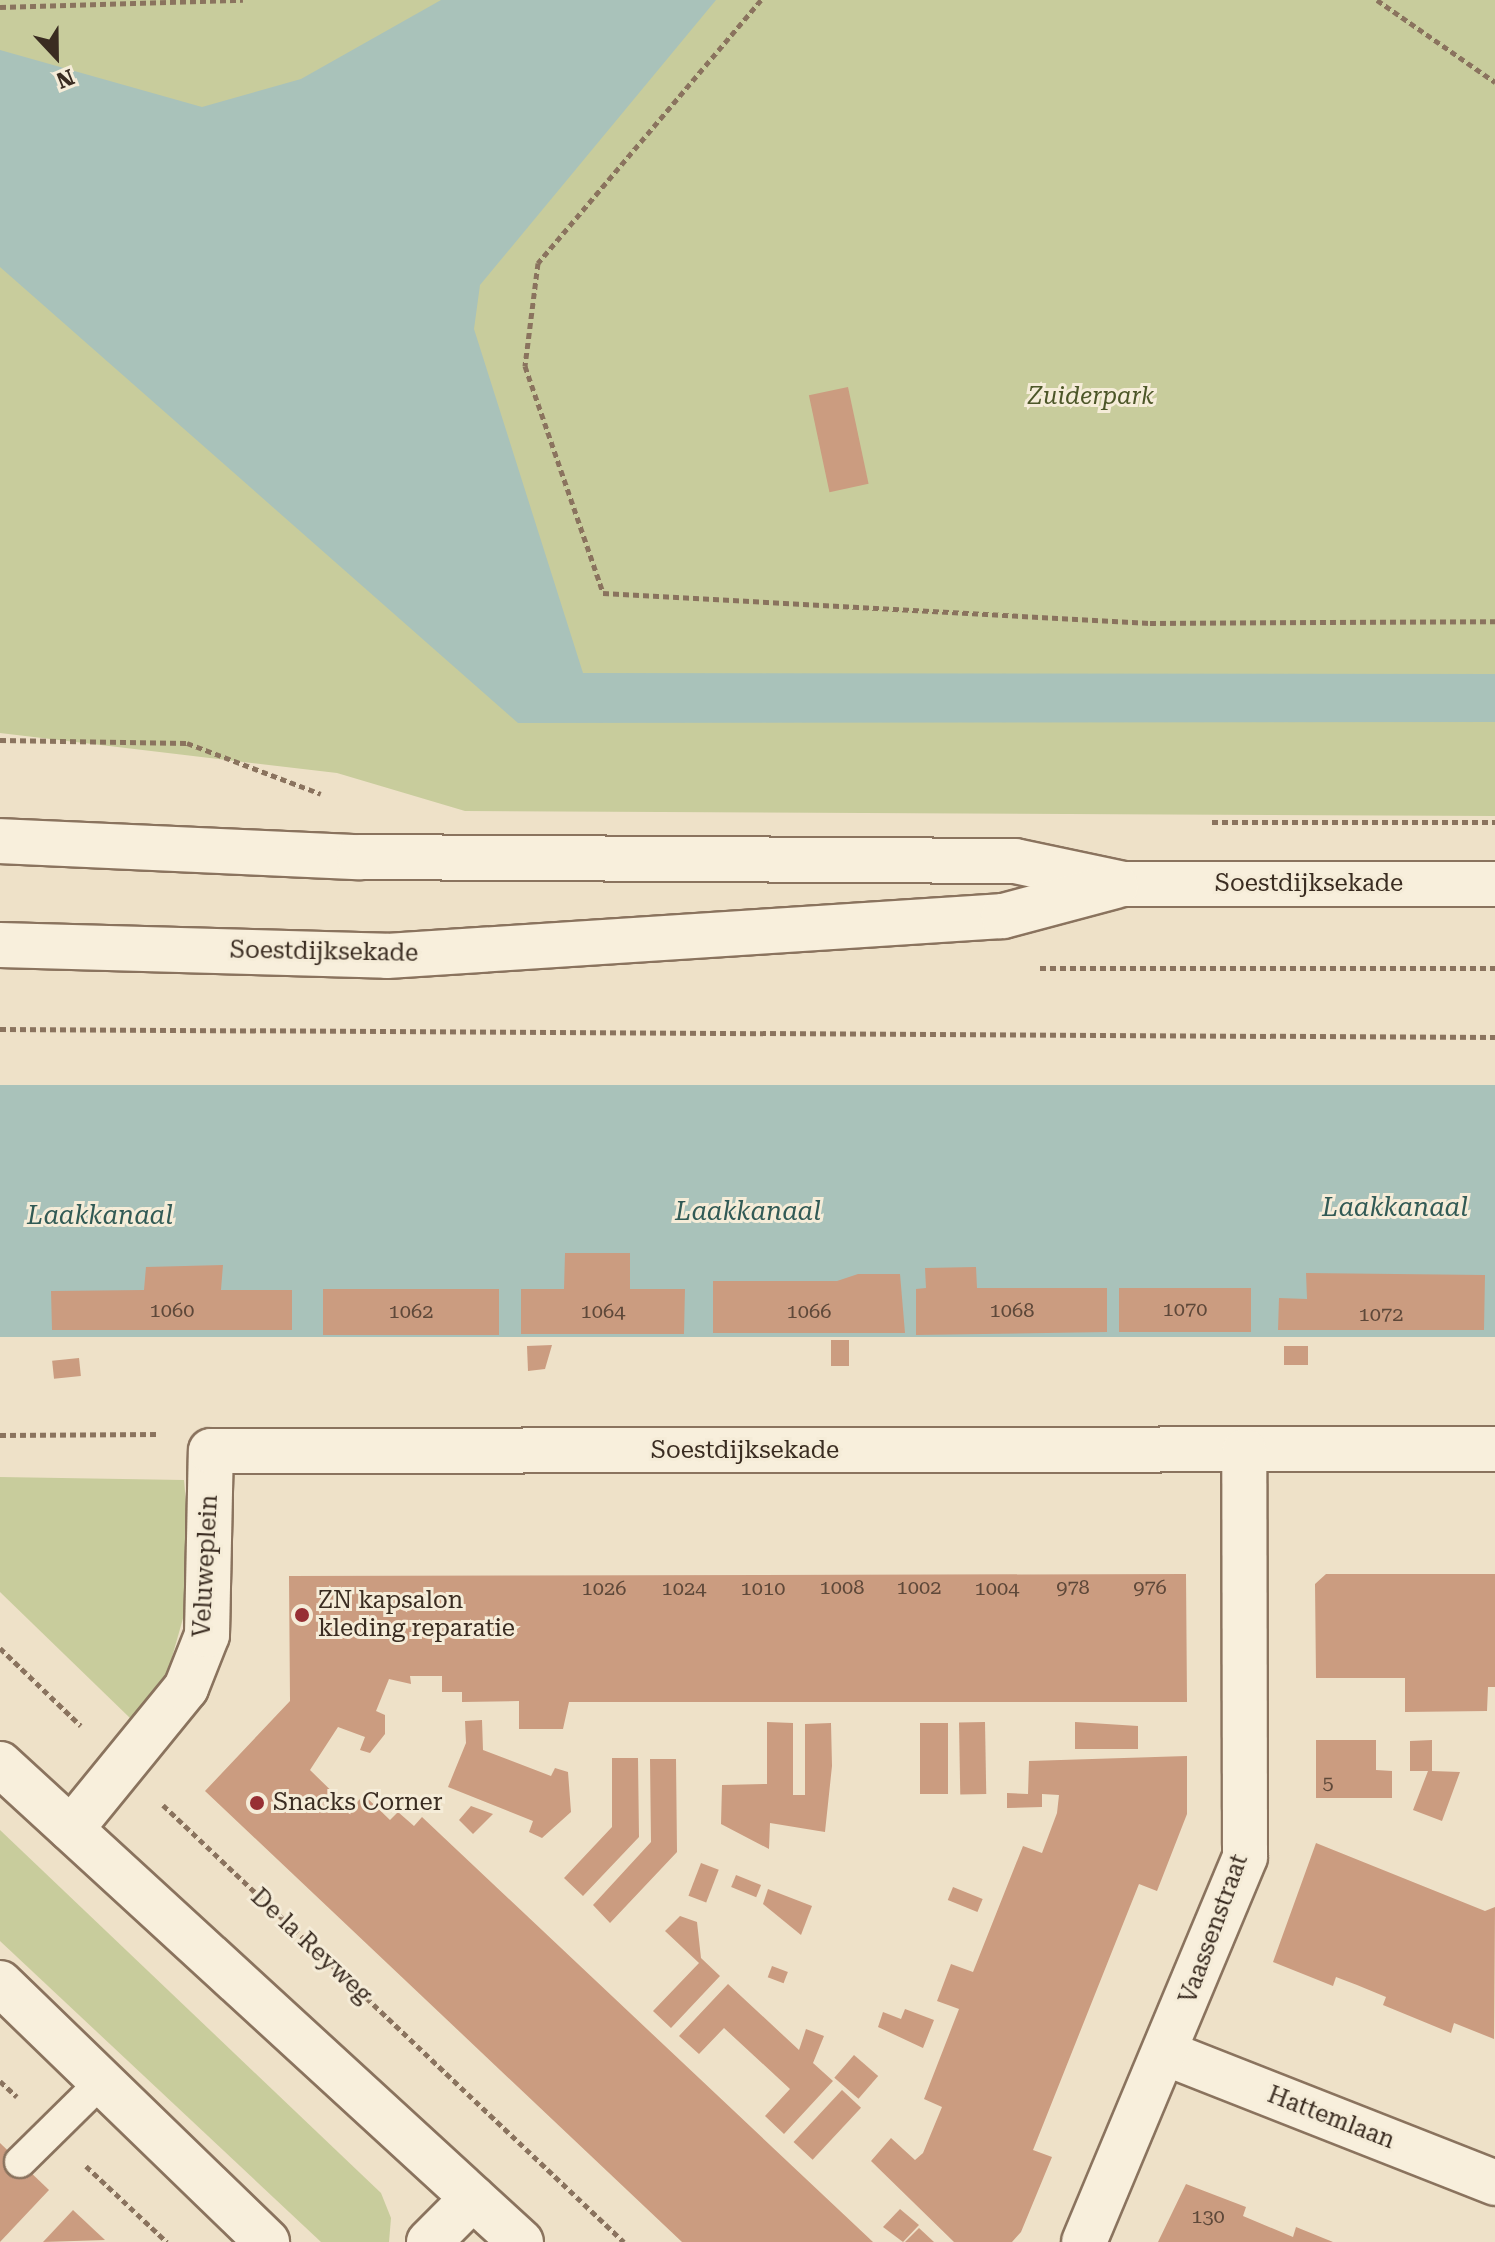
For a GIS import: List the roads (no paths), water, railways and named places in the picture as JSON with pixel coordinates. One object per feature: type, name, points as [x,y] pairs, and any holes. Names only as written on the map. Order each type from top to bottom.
[{"type":"street","name":"Soestdijksekade","points":[[0,841],[359,857],[1015,861],[1123,884],[1495,884]]},
{"type":"street","name":"Soestdijksekade","points":[[0,945],[387,956],[1003,916],[1123,884]]},
{"type":"street","name":"Soestdijksekade","points":[[211,1451],[1495,1449]]},
{"type":"street","name":"Veluweplein","points":[[71,1829],[126,1770],[186,1688],[207,1635],[211,1451]]},
{"type":"street","name":"Vaassenstraat","points":[[1084,2242],[1168,2054],[1245,1857],[1244,1451]]},
{"type":"street","points":[[0,1764],[521,2242]]},
{"type":"street","points":[[0,1983],[267,2242]]},
{"type":"street","name":"Hattemlaan","points":[[1168,2054],[1495,2183]]},
{"type":"street","points":[[429,2242],[473,2198]]},
{"type":"lane","points":[[20,2162],[102,2081]]},
{"type":"water","points":[[441,0],[716,0],[480,285],[474,329],[583,673],[1495,674],[1495,722],[518,723],[0,267],[0,50],[202,107],[301,79]]},
{"type":"water","name":"Laakkanaal","points":[[0,1085],[1495,1085],[1495,1337],[0,1337]]},
{"type":"place","name":"ZN kapsalon kleding reparatie","points":[[302,1615]]},
{"type":"place","name":"Snacks Corner","points":[[257,1803]]},
{"type":"park label","name":"Zuiderpark","points":[[1091,397]]}]
